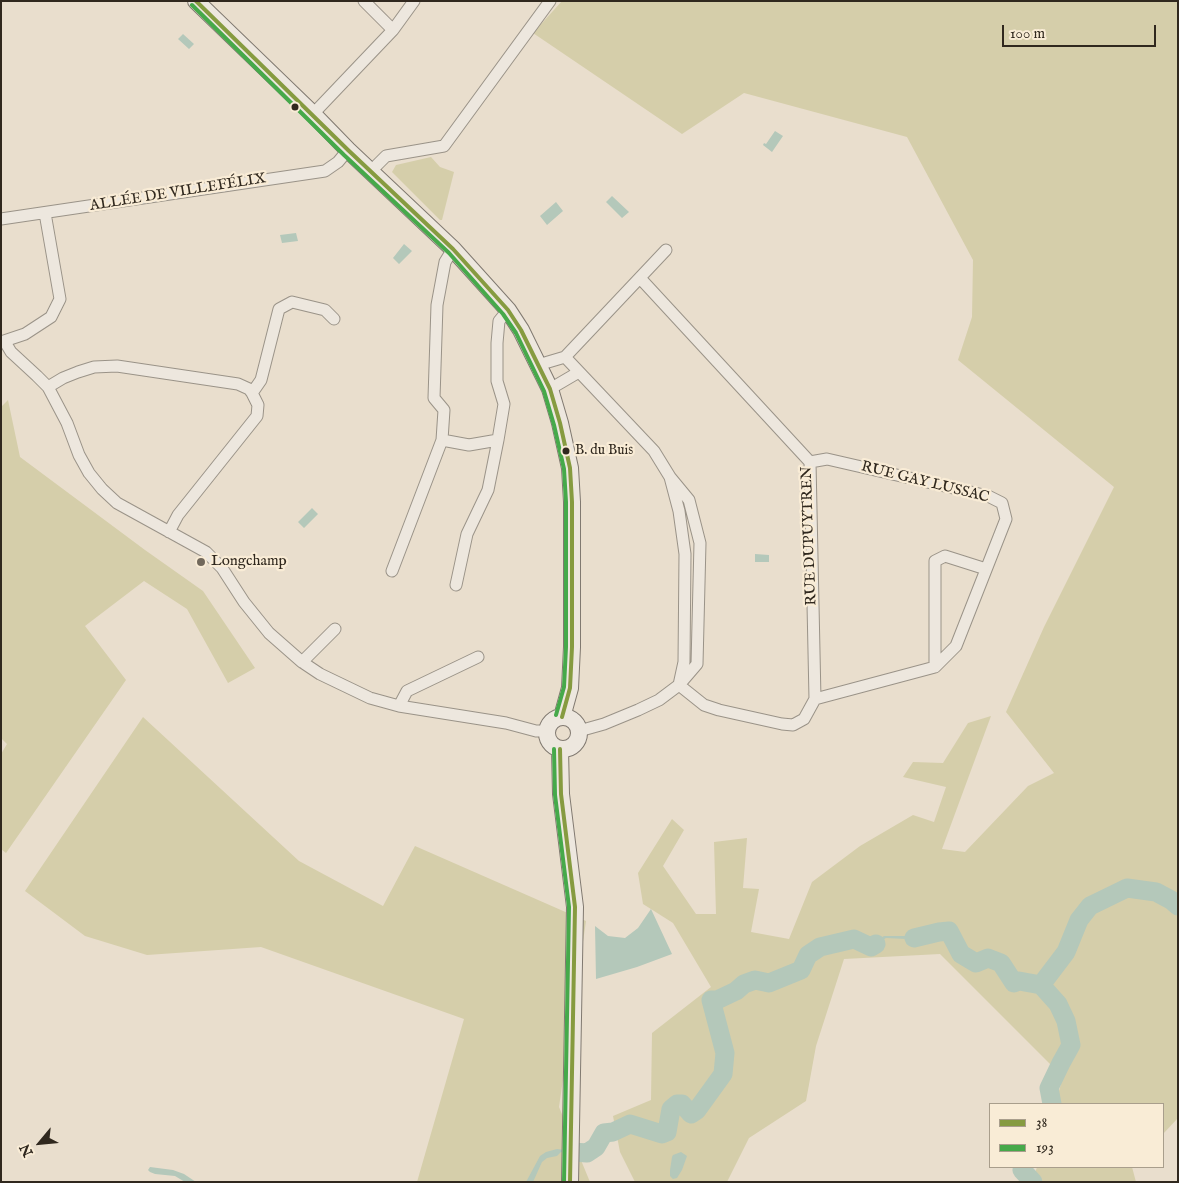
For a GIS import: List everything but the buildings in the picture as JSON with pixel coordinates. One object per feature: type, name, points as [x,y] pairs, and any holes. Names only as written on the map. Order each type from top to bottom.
[{"type":"main road","points":[[196,1],[348,150],[453,249],[508,310],[521,330],[550,389],[570,468],[572,502],[572,647],[570,688],[562,717]]},
{"type":"main road","points":[[562,717],[573,720],[579,731],[579,736],[574,745],[570,748],[560,749],[550,743],[546,731],[552,721],[562,717]]},
{"type":"main road","points":[[560,749],[561,794],[575,908],[570,1182]]},
{"type":"street","points":[[364,1],[393,30]]},
{"type":"street","points":[[313,114],[393,30],[414,1]]},
{"type":"street","points":[[370,171],[386,156],[444,146],[550,1]]},
{"type":"street","name":"ALLÉE DE VILLEFÉLIX","points":[[1,219],[325,170],[338,162],[348,150]]},
{"type":"street","points":[[45,213],[60,299],[51,316],[26,334],[3,342],[48,388],[67,423],[79,455],[102,489],[117,503],[206,552],[222,568],[244,602],[269,633],[302,662],[320,674],[370,698],[399,706],[506,723],[536,731],[546,731]]},
{"type":"street","points":[[392,571],[442,440],[444,410],[434,398],[437,305],[445,262],[453,249]]},
{"type":"street","points":[[538,365],[565,357],[666,250]]},
{"type":"street","name":"RUE DUPUYTREN","points":[[640,278],[810,462],[815,698]]},
{"type":"street","points":[[252,393],[261,380],[279,308],[292,302],[325,310],[334,319]]},
{"type":"street","points":[[456,585],[467,534],[488,490],[498,440],[504,404],[497,381],[497,343],[499,321],[508,310]]},
{"type":"street","points":[[565,357],[654,451],[670,477],[689,500],[700,543],[698,664],[679,685],[659,700],[604,724],[579,731]]},
{"type":"street","points":[[48,388],[78,372],[94,367],[117,366],[238,384],[249,389],[258,405],[257,416],[178,515],[169,532]]},
{"type":"street","points":[[550,389],[580,372]]},
{"type":"street","points":[[442,440],[469,445],[498,440]]},
{"type":"street","name":"RUE GAY LUSSAC","points":[[810,462],[827,460],[988,496],[1002,503],[1006,519],[956,646],[935,667]]},
{"type":"street","points":[[670,477],[679,511],[685,554],[684,662],[679,685]]},
{"type":"street","points":[[679,685],[704,705],[719,710],[793,725],[804,719],[815,698],[935,667],[935,561],[946,556],[986,569]]},
{"type":"street","points":[[302,662],[335,629]]},
{"type":"street","points":[[399,706],[407,691],[478,657]]},
{"type":"shaded area","points":[[562,1],[1178,1],[1178,1118],[1164,1133],[1164,1103],[1055,1103],[1063,1077],[940,954],[844,959],[816,1046],[806,1101],[749,1138],[727,1182],[635,1182],[620,1152],[613,1116],[651,1100],[652,1033],[711,987],[673,923],[643,904],[638,873],[672,819],[684,830],[663,866],[696,914],[716,914],[714,842],[747,838],[743,888],[759,889],[751,932],[789,939],[812,882],[860,846],[913,815],[934,822],[946,787],[903,777],[913,762],[943,763],[968,723],[991,716],[942,849],[965,852],[1028,786],[1054,773],[1006,712],[1044,627],[1114,487],[958,360],[972,317],[973,260],[907,137],[744,93],[682,134],[533,33]]},
{"type":"shaded area","points":[[183,34],[194,44],[189,49],[178,39]]},
{"type":"shaded area","points":[[775,131],[783,136],[772,152],[763,145],[764,143],[766,144]]},
{"type":"shaded area","points":[[431,157],[440,167],[454,172],[442,220],[392,172],[396,165]]},
{"type":"shaded area","points":[[612,196],[629,212],[622,218],[606,202]]},
{"type":"shaded area","points":[[556,202],[563,211],[547,225],[540,216]]},
{"type":"shaded area","points":[[296,233],[298,241],[282,243],[280,235]]},
{"type":"shaded area","points":[[404,244],[412,251],[399,264],[393,258]]},
{"type":"shaded area","points":[[8,400],[20,457],[203,591],[255,668],[228,683],[187,609],[144,581],[85,626],[126,680],[6,853],[1,849],[1,754],[7,744],[1,738],[1,407]]},
{"type":"shaded area","points":[[312,508],[318,514],[304,528],[298,522]]},
{"type":"shaded area","points":[[755,554],[769,555],[769,562],[755,562]]},
{"type":"shaded area","points":[[143,717],[299,861],[383,906],[415,846],[586,921],[559,1107],[590,1182],[417,1182],[464,1019],[261,947],[147,955],[85,936],[25,891]]},
{"type":"shaded area","points":[[1132,885],[1156,889],[1178,902],[1178,906],[1156,892],[1127,888],[1090,906],[1079,920],[1066,952],[1041,985],[1020,981],[1014,983],[1001,963],[988,959],[976,963],[969,960],[961,954],[949,931],[906,939],[886,938],[871,947],[854,939],[820,947],[808,955],[807,964],[801,970],[769,983],[755,980],[744,984],[728,996],[720,998],[735,990],[743,981],[752,977],[766,980],[792,972],[803,964],[805,954],[817,947],[840,940],[855,938],[872,944],[884,936],[904,936],[942,928],[952,930],[968,956],[980,960],[984,955],[991,955],[1007,962],[1012,977],[1015,980],[1025,977],[1039,979],[1053,965],[1074,920],[1091,900],[1116,888]]},
{"type":"shaded area","points":[[651,909],[672,954],[596,979],[595,926],[608,936],[625,938],[638,928]]},
{"type":"shaded area","points":[[710,994],[714,998],[719,998],[711,1000],[725,1053],[723,1074],[697,1110],[691,1114],[682,1104],[677,1104],[671,1109],[667,1132],[662,1134],[630,1124],[613,1132],[604,1133],[596,1147],[587,1153],[580,1152],[580,1150],[592,1146],[599,1134],[614,1129],[630,1118],[654,1130],[665,1130],[666,1111],[668,1104],[673,1100],[682,1099],[688,1103],[691,1109],[695,1108],[719,1076],[722,1054],[706,1003]]},
{"type":"shaded area","points":[[557,1149],[565,1150],[565,1152],[547,1158],[542,1162],[533,1182],[526,1182],[540,1156]]},
{"type":"shaded area","points":[[681,1152],[687,1156],[682,1170],[677,1178],[673,1179],[670,1176],[672,1157]]},
{"type":"shaded area","points":[[150,1167],[173,1170],[184,1174],[196,1182],[185,1182],[175,1176],[155,1174],[148,1170]]},
{"type":"shaded area","points":[[1037,1168],[1132,1168],[1136,1182],[1032,1182]]},
{"type":"waterway","points":[[1052,1103],[1049,1088],[1071,1045],[1066,1021],[1058,1004],[1041,985],[1066,952],[1079,920],[1090,906],[1127,888],[1156,892],[1178,906]]},
{"type":"waterway","points":[[914,938],[949,931],[961,954],[976,963],[988,958],[1001,963],[1014,983],[1019,981],[1041,985]]},
{"type":"waterway","points":[[573,1152],[587,1153],[596,1147],[604,1133],[613,1132],[630,1124],[662,1134],[667,1132],[671,1109],[677,1104],[682,1104],[691,1114],[697,1110],[723,1074],[725,1053],[711,1000],[717,1000],[736,991],[744,984],[755,980],[769,983],[801,970],[808,955],[820,947],[854,939],[871,947],[876,944]]},
{"type":"waterway","points":[[1023,1168],[1022,1170],[1033,1182]]},
{"type":"transit line","name":"38","points":[[196,1],[348,150],[453,249],[508,310],[521,330],[550,389],[570,468],[572,502],[572,647],[570,688],[562,717]]},
{"type":"transit line","name":"193","points":[[192,5],[344,155],[449,253],[503,314],[516,333],[544,391],[564,469],[566,502],[566,647],[564,687],[556,715]]},
{"type":"transit line","name":"193","points":[[554,749],[555,795],[569,907],[564,1182]]},
{"type":"transit line","name":"38","points":[[560,749],[561,794],[575,907],[570,1182]]},
{"type":"place","name":"B. du Buis","points":[[566,451]]},
{"type":"place","name":"Longchamp","points":[[201,562]]}]
